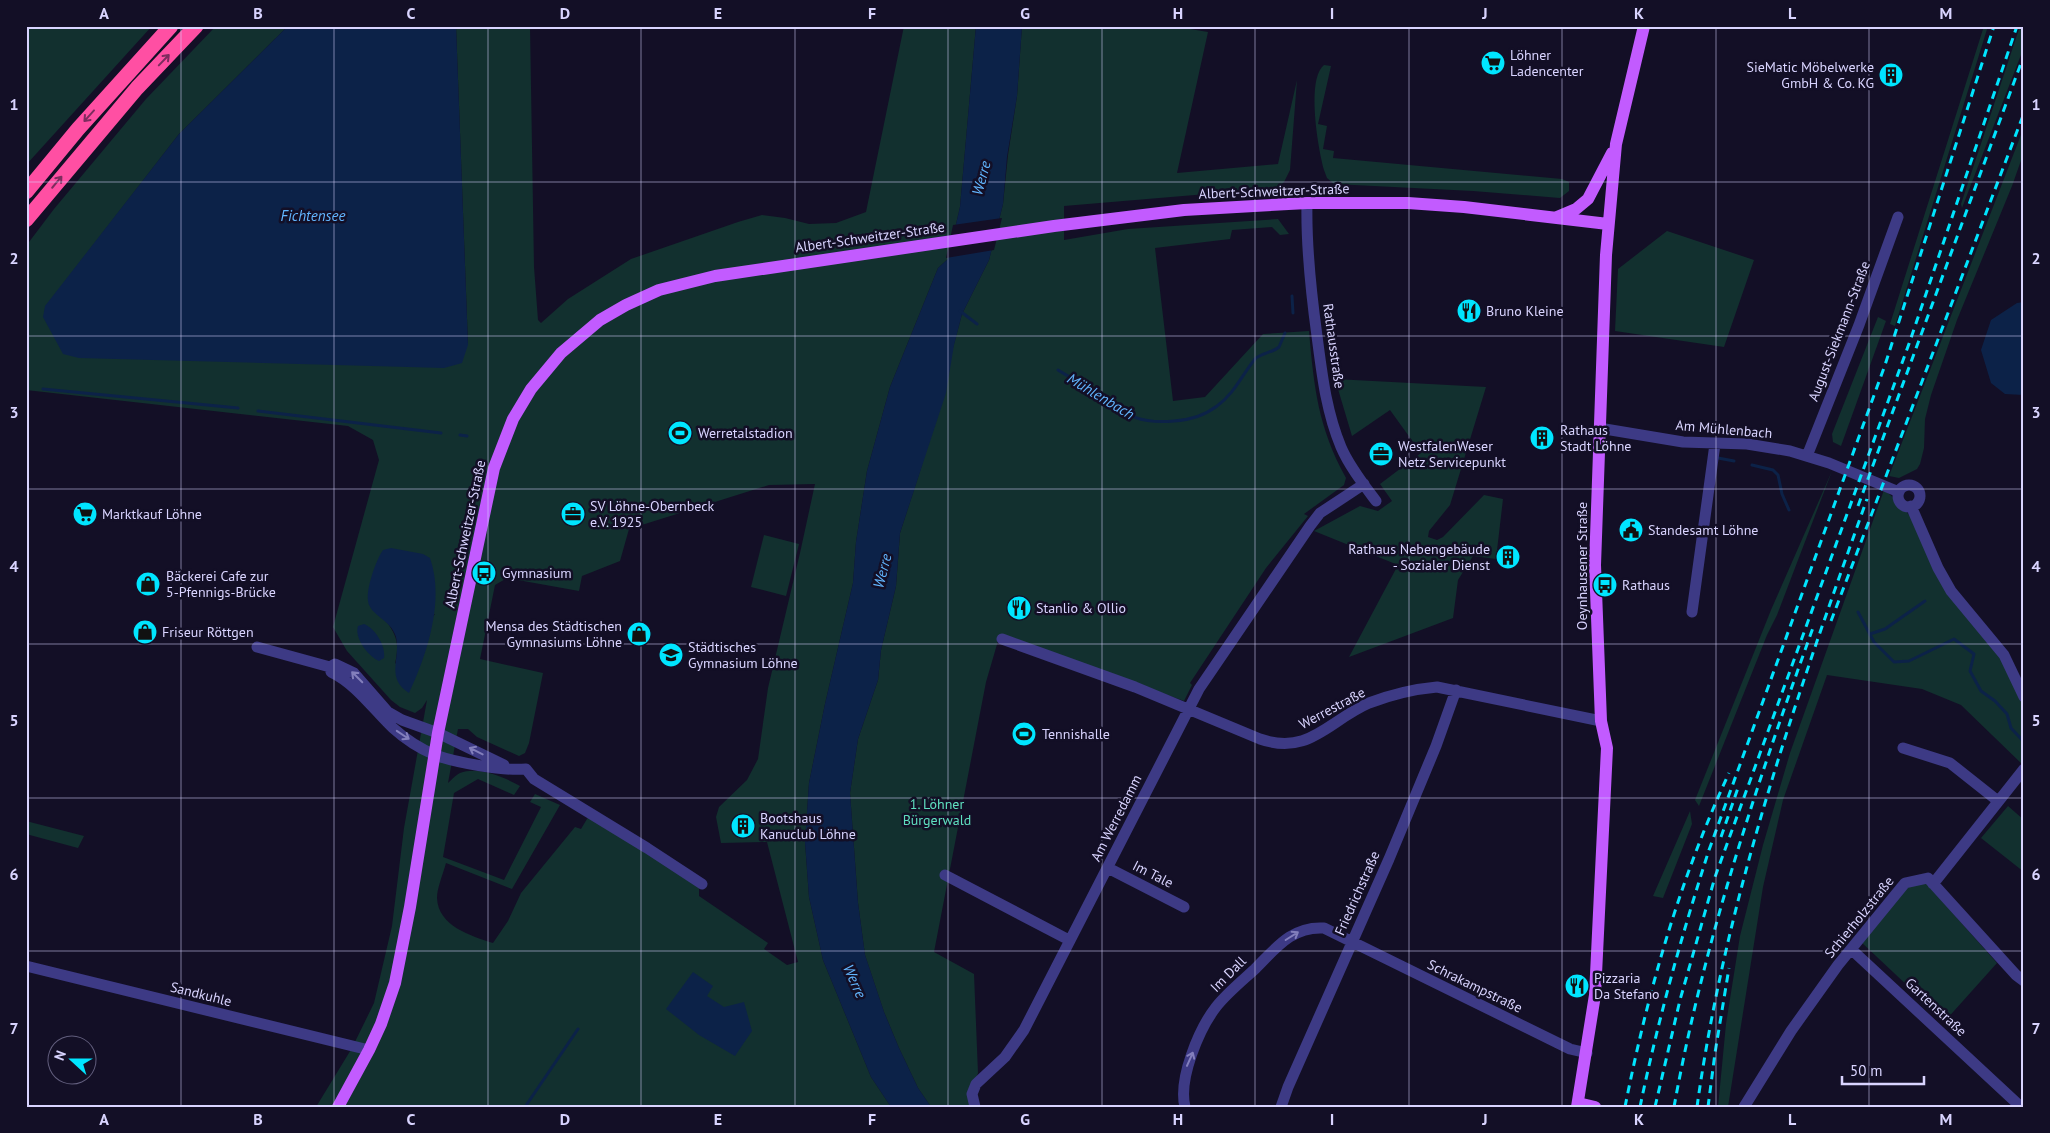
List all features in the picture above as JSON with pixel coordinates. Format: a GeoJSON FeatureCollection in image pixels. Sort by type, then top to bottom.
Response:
{"type":"FeatureCollection","features":[{"type":"Feature","properties":{"kind":"highway"},"geometry":{"type":"LineString","coordinates":[[26,192],[78,129],[171,26]]}},
{"type":"Feature","properties":{"kind":"highway"},"geometry":{"type":"LineString","coordinates":[[26,220],[137,88],[196,26]]}},
{"type":"Feature","properties":{"kind":"main road","name":"Oeynhausener Straße"},"geometry":{"type":"LineString","coordinates":[[1577,1105],[1596,995],[1607,748],[1601,720],[1595,584],[1599,428],[1608,224],[1616,144],[1644,26]]}},
{"type":"Feature","properties":{"kind":"main road"},"geometry":{"type":"LineString","coordinates":[[1558,217],[1576,209],[1588,199],[1616,144]]}},
{"type":"Feature","properties":{"kind":"main road","name":"Albert-Schweitzer-Straße"},"geometry":{"type":"LineString","coordinates":[[338,1107],[369,1050],[391,995],[400,961],[438,733],[494,468],[513,419],[531,389],[550,364],[573,341],[600,320],[626,305],[659,290],[766,267],[1054,226],[1184,210],[1307,203],[1408,203],[1558,217],[1608,224]]}},
{"type":"Feature","properties":{"kind":"main road"},"geometry":{"type":"LineString","coordinates":[[1577,1105],[1595,1107]]}},
{"type":"Feature","properties":{"kind":"street","name":"Rathausstraße"},"geometry":{"type":"LineString","coordinates":[[1307,203],[1312,297],[1322,382],[1342,449],[1376,501]]}},
{"type":"Feature","properties":{"kind":"street","name":"August-Siekmann-Straße"},"geometry":{"type":"LineString","coordinates":[[1806,456],[1859,325],[1898,217]]}},
{"type":"Feature","properties":{"kind":"street","name":"Am Mühlenbach"},"geometry":{"type":"LineString","coordinates":[[1599,428],[1683,442],[1747,444],[1790,451],[1829,463],[1899,492]]}},
{"type":"Feature","properties":{"kind":"street"},"geometry":{"type":"LineString","coordinates":[[1692,612],[1715,444]]}},
{"type":"Feature","properties":{"kind":"street"},"geometry":{"type":"LineString","coordinates":[[1188,709],[1232,639],[1310,526],[1320,514],[1364,484]]}},
{"type":"Feature","properties":{"kind":"street"},"geometry":{"type":"LineString","coordinates":[[1906,485],[1917,487],[1920,494],[1918,502],[1911,506],[1902,504],[1899,498],[1899,492],[1906,485]]}},
{"type":"Feature","properties":{"kind":"street"},"geometry":{"type":"LineString","coordinates":[[1911,506],[1938,568],[1951,591],[2004,655],[2024,697]]}},
{"type":"Feature","properties":{"kind":"street","name":"Werrestraße"},"geometry":{"type":"LineString","coordinates":[[1002,639],[1135,687],[1260,739],[1281,745],[1306,740],[1370,703],[1424,688],[1437,687],[1456,690],[1601,720]]}},
{"type":"Feature","properties":{"kind":"street"},"geometry":{"type":"LineString","coordinates":[[257,647],[330,667],[334,664],[354,673],[388,712],[402,720],[438,733],[514,770]]}},
{"type":"Feature","properties":{"kind":"street"},"geometry":{"type":"LineString","coordinates":[[330,667],[331,672],[344,678],[395,730],[434,755],[514,770],[526,769],[534,779],[702,884]]}},
{"type":"Feature","properties":{"kind":"street","name":"Friedrichstraße"},"geometry":{"type":"LineString","coordinates":[[1281,1107],[1351,942],[1389,859],[1436,746],[1456,690]]}},
{"type":"Feature","properties":{"kind":"street","name":"Am Werredamm"},"geometry":{"type":"LineString","coordinates":[[975,1107],[972,1094],[976,1084],[1005,1056],[1024,1030],[1188,709]]}},
{"type":"Feature","properties":{"kind":"street"},"geometry":{"type":"LineString","coordinates":[[1903,748],[1950,763],[1998,801]]}},
{"type":"Feature","properties":{"kind":"street"},"geometry":{"type":"LineString","coordinates":[[2024,769],[1933,884],[2016,975],[2024,981]]}},
{"type":"Feature","properties":{"kind":"street","name":"Im Tale"},"geometry":{"type":"LineString","coordinates":[[1108,868],[1184,907]]}},
{"type":"Feature","properties":{"kind":"street"},"geometry":{"type":"LineString","coordinates":[[945,875],[1070,940]]}},
{"type":"Feature","properties":{"kind":"street","name":"Schierholzstraße"},"geometry":{"type":"LineString","coordinates":[[1744,1107],[1791,1031],[1838,966],[1904,883],[1928,878],[1933,884]]}},
{"type":"Feature","properties":{"kind":"street","name":"Im Dall"},"geometry":{"type":"LineString","coordinates":[[1184,1107],[1183,1098],[1187,1066],[1209,1019],[1217,1006],[1279,944],[1294,934],[1313,928],[1324,928],[1351,942]]}},
{"type":"Feature","properties":{"kind":"street","name":"Schrakampstraße"},"geometry":{"type":"LineString","coordinates":[[1351,942],[1570,1049],[1587,1053]]}},
{"type":"Feature","properties":{"kind":"street","name":"Gartenstraße"},"geometry":{"type":"LineString","coordinates":[[1852,950],[2021,1107]]}},
{"type":"Feature","properties":{"kind":"street","name":"Sandkuhle"},"geometry":{"type":"LineString","coordinates":[[26,966],[369,1050]]}},
{"type":"Feature","properties":{"kind":"green space"},"geometry":{"type":"Polygon","coordinates":[[[26,26],[152,26],[26,165],[26,26]]]}},
{"type":"Feature","properties":{"kind":"green space"},"geometry":{"type":"Polygon","coordinates":[[[216,26],[288,26],[179,134],[46,306],[468,345],[456,26],[530,26],[534,267],[538,320],[541,323],[568,299],[631,259],[738,222],[762,215],[809,224],[836,223],[866,212],[904,26],[976,26],[960,207],[948,259],[938,268],[890,387],[867,471],[856,542],[853,583],[809,783],[805,842],[809,897],[823,960],[871,1077],[891,1107],[316,1107],[352,1048],[374,1003],[392,926],[404,828],[427,700],[422,708],[415,713],[400,707],[391,700],[347,651],[333,627],[379,460],[373,440],[348,426],[26,390],[26,246],[54,209],[146,99],[216,26]],[[815,484],[769,485],[629,529],[620,561],[582,576],[579,591],[507,578],[495,585],[480,659],[543,673],[529,743],[525,753],[519,756],[477,737],[468,729],[458,729],[448,783],[460,773],[475,771],[499,776],[520,786],[514,795],[478,779],[454,793],[443,857],[504,880],[541,807],[530,802],[535,794],[560,805],[512,889],[446,863],[437,898],[439,908],[449,923],[466,933],[493,943],[508,921],[521,893],[575,827],[581,829],[593,809],[699,887],[699,896],[768,943],[764,949],[787,965],[798,962],[767,842],[721,843],[716,817],[719,807],[747,780],[758,759],[768,688],[815,484]],[[435,614],[386,621],[396,641],[395,664],[435,614]]]}},
{"type":"Feature","properties":{"kind":"green space","name":"1. Löhner Bürgerwald"},"geometry":{"type":"Polygon","coordinates":[[[1022,26],[1190,26],[1190,29],[1208,32],[1177,173],[1278,164],[1297,80],[1290,170],[1284,182],[1277,188],[1064,206],[1064,240],[1128,229],[1278,219],[1289,234],[1280,235],[1272,227],[1232,230],[1230,239],[1155,248],[1173,401],[1205,397],[1263,334],[1309,331],[1313,371],[1323,424],[1329,442],[1346,478],[1344,485],[1304,514],[1308,516],[1266,568],[1190,683],[1192,685],[1184,701],[1000,634],[986,682],[934,952],[974,974],[978,1073],[974,1084],[978,1107],[931,1107],[918,1088],[899,1048],[884,1012],[865,955],[858,903],[850,793],[858,739],[878,680],[881,650],[896,586],[900,533],[921,468],[962,314],[989,260],[1003,204],[1017,96],[1022,26]]]}},
{"type":"Feature","properties":{"kind":"green space"},"geometry":{"type":"Polygon","coordinates":[[[1984,26],[1988,26],[1895,326],[1890,324],[1984,26]]]}},
{"type":"Feature","properties":{"kind":"green space"},"geometry":{"type":"Polygon","coordinates":[[[2020,26],[2024,26],[2024,47],[1962,208],[1961,204],[2020,26]]]}},
{"type":"Feature","properties":{"kind":"green space"},"geometry":{"type":"Polygon","coordinates":[[[1324,65],[1331,66],[1318,124],[1327,126],[1323,149],[1334,151],[1333,158],[1562,179],[1569,182],[1569,191],[1560,198],[1473,191],[1334,184],[1327,178],[1324,170],[1315,115],[1316,84],[1319,73],[1324,65]]]}},
{"type":"Feature","properties":{"kind":"green space"},"geometry":{"type":"Polygon","coordinates":[[[2024,127],[2024,152],[1957,320],[1931,395],[1925,419],[1924,448],[1920,464],[1917,469],[1899,478],[1889,476],[2024,127]]]}},
{"type":"Feature","properties":{"kind":"green space"},"geometry":{"type":"Polygon","coordinates":[[[1667,231],[1754,260],[1724,347],[1615,331],[1618,269],[1667,231]]]}},
{"type":"Feature","properties":{"kind":"green space"},"geometry":{"type":"Polygon","coordinates":[[[1878,317],[1886,321],[1841,446],[1833,442],[1832,434],[1878,317]]]}},
{"type":"Feature","properties":{"kind":"green space"},"geometry":{"type":"Polygon","coordinates":[[[1335,379],[1486,387],[1450,505],[1429,531],[1428,537],[1437,540],[1443,537],[1484,495],[1503,499],[1496,559],[1473,556],[1458,580],[1453,618],[1349,657],[1398,565],[1314,531],[1360,506],[1378,511],[1392,501],[1380,484],[1421,453],[1390,410],[1352,436],[1335,379]]]}},
{"type":"Feature","properties":{"kind":"green space"},"geometry":{"type":"Polygon","coordinates":[[[1832,471],[1777,615],[1767,635],[1699,806],[1695,800],[1771,610],[1832,471]]]}},
{"type":"Feature","properties":{"kind":"green space"},"geometry":{"type":"Polygon","coordinates":[[[1884,490],[1913,520],[1946,590],[2003,661],[2024,707],[2024,763],[2023,765],[1961,705],[1922,689],[1827,675],[1783,800],[1763,887],[1728,1107],[1718,1107],[1726,1024],[1740,936],[1763,845],[1790,753],[1884,490]]]}},
{"type":"Feature","properties":{"kind":"green space"},"geometry":{"type":"Polygon","coordinates":[[[764,535],[799,544],[786,596],[751,587],[764,535]]]}},
{"type":"Feature","properties":{"kind":"green space"},"geometry":{"type":"Polygon","coordinates":[[[2008,806],[2024,820],[2024,872],[1981,838],[2008,806]]]}},
{"type":"Feature","properties":{"kind":"green space"},"geometry":{"type":"Polygon","coordinates":[[[1690,811],[1692,824],[1663,898],[1653,896],[1690,811]]]}},
{"type":"Feature","properties":{"kind":"green space"},"geometry":{"type":"Polygon","coordinates":[[[26,821],[84,836],[78,848],[26,834],[26,821]]]}},
{"type":"Feature","properties":{"kind":"green space"},"geometry":{"type":"Polygon","coordinates":[[[1925,882],[1997,963],[1945,1021],[1860,941],[1905,886],[1925,882]]]}},
{"type":"Feature","properties":{"kind":"water","name":"Fichtensee"},"geometry":{"type":"Polygon","coordinates":[[[288,26],[456,26],[468,345],[462,363],[444,368],[79,358],[63,354],[43,317],[45,306],[179,134],[288,26]]]}},
{"type":"Feature","properties":{"kind":"water","name":"Werre"},"geometry":{"type":"Polygon","coordinates":[[[976,26],[1022,26],[1017,96],[1007,157],[1003,204],[989,260],[962,314],[954,345],[946,393],[900,533],[896,586],[881,650],[878,680],[858,739],[850,793],[858,903],[865,955],[884,1012],[899,1048],[918,1088],[931,1107],[891,1107],[871,1077],[823,960],[809,897],[805,842],[809,783],[853,583],[856,542],[867,471],[890,387],[938,268],[948,259],[960,207],[976,26]]]}},
{"type":"Feature","properties":{"kind":"water"},"geometry":{"type":"Polygon","coordinates":[[[2024,302],[2024,395],[2005,394],[1991,383],[1981,350],[1991,320],[2017,303],[2024,302]]]}},
{"type":"Feature","properties":{"kind":"water"},"geometry":{"type":"Polygon","coordinates":[[[391,548],[423,554],[430,558],[434,574],[436,591],[432,627],[428,645],[409,693],[402,687],[396,674],[396,637],[390,626],[373,610],[368,601],[370,582],[377,560],[383,550],[391,548]]]}},
{"type":"Feature","properties":{"kind":"water"},"geometry":{"type":"Polygon","coordinates":[[[364,624],[376,633],[381,643],[384,658],[379,661],[366,651],[360,641],[357,631],[358,626],[364,624]]]}},
{"type":"Feature","properties":{"kind":"water"},"geometry":{"type":"Polygon","coordinates":[[[693,972],[713,986],[707,996],[724,1007],[744,1002],[752,1031],[735,1056],[699,1035],[666,1009],[693,972]]]}},
{"type":"Feature","properties":{"kind":"pier"},"geometry":{"type":"Polygon","coordinates":[[[1002,218],[994,250],[946,258],[953,225],[1002,218]]]}},
{"type":"Feature","properties":{"kind":"waterway","name":"Mühlenbach"},"geometry":{"type":"LineString","coordinates":[[1292,296],[1293,313]]}},
{"type":"Feature","properties":{"kind":"waterway","name":"Mühlenbach"},"geometry":{"type":"LineString","coordinates":[[960,311],[977,324]]}},
{"type":"Feature","properties":{"kind":"waterway","name":"Mühlenbach"},"geometry":{"type":"LineString","coordinates":[[1058,370],[1085,385],[1125,413],[1135,417],[1158,422],[1185,420],[1207,412],[1223,401],[1255,359],[1279,347],[1285,333]]}},
{"type":"Feature","properties":{"kind":"waterway"},"geometry":{"type":"LineString","coordinates":[[43,389],[238,408]]}},
{"type":"Feature","properties":{"kind":"waterway"},"geometry":{"type":"LineString","coordinates":[[258,411],[441,433]]}},
{"type":"Feature","properties":{"kind":"waterway"},"geometry":{"type":"LineString","coordinates":[[460,435],[467,436]]}},
{"type":"Feature","properties":{"kind":"waterway","name":"Mühlenbach"},"geometry":{"type":"LineString","coordinates":[[1718,458],[1734,461]]}},
{"type":"Feature","properties":{"kind":"waterway","name":"Mühlenbach"},"geometry":{"type":"LineString","coordinates":[[1752,465],[1773,470],[1778,475],[1782,494],[1789,510]]}},
{"type":"Feature","properties":{"kind":"waterway"},"geometry":{"type":"LineString","coordinates":[[1870,634],[1885,629],[1925,601]]}},
{"type":"Feature","properties":{"kind":"waterway","name":"Mühlenbach"},"geometry":{"type":"LineString","coordinates":[[1858,612],[1874,642],[1894,662],[1909,661],[1954,639],[1974,654],[1970,671],[1981,691],[1995,701],[2007,714],[2011,728],[2024,742]]}},
{"type":"Feature","properties":{"kind":"waterway"},"geometry":{"type":"LineString","coordinates":[[525,1107],[578,1029]]}},
{"type":"Feature","properties":{"kind":"railway"},"geometry":{"type":"LineString","coordinates":[[1640,1107],[1671,977],[1709,850],[1885,365],[1994,26]]}},
{"type":"Feature","properties":{"kind":"railway"},"geometry":{"type":"LineString","coordinates":[[1655,1107],[1680,1000],[1715,877],[1910,341],[2017,26]]}},
{"type":"Feature","properties":{"kind":"railway"},"geometry":{"type":"LineString","coordinates":[[1858,506],[2024,55]]}},
{"type":"Feature","properties":{"kind":"railway"},"geometry":{"type":"LineString","coordinates":[[1831,621],[2024,113]]}},
{"type":"Feature","properties":{"kind":"railway"},"geometry":{"type":"LineString","coordinates":[[1697,1107],[1726,951],[1766,799],[1815,648],[1867,499]]}},
{"type":"Feature","properties":{"kind":"railway"},"geometry":{"type":"LineString","coordinates":[[1674,1107],[1686,1045],[1716,923],[1772,744],[1814,625]]}},
{"type":"Feature","properties":{"kind":"railway"},"geometry":{"type":"LineString","coordinates":[[1625,1107],[1644,1021],[1667,937],[1695,854],[1729,773]]}},
{"type":"Feature","properties":{"kind":"railway"},"geometry":{"type":"LineString","coordinates":[[1721,837],[1739,785]]}},
{"type":"Feature","properties":{"kind":"railway"},"geometry":{"type":"LineString","coordinates":[[1708,1107],[1729,968]]}},
{"type":"Feature","properties":{"kind":"place","name":"Löhner Ladencenter"},"geometry":{"type":"Point","coordinates":[1493,63]}},
{"type":"Feature","properties":{"kind":"place","name":"SieMatic Möbelwerke GmbH & Co. KG"},"geometry":{"type":"Point","coordinates":[1891,75]}},
{"type":"Feature","properties":{"kind":"place","name":"Bruno Kleine"},"geometry":{"type":"Point","coordinates":[1469,311]}},
{"type":"Feature","properties":{"kind":"place","name":"Werretalstadion"},"geometry":{"type":"Point","coordinates":[680,433]}},
{"type":"Feature","properties":{"kind":"place","name":"Rathaus Stadt Löhne"},"geometry":{"type":"Point","coordinates":[1542,438]}},
{"type":"Feature","properties":{"kind":"place","name":"WestfalenWeser Netz Servicepunkt"},"geometry":{"type":"Point","coordinates":[1381,454]}},
{"type":"Feature","properties":{"kind":"place","name":"Marktkauf Löhne"},"geometry":{"type":"Point","coordinates":[85,514]}},
{"type":"Feature","properties":{"kind":"place","name":"SV Löhne-Obernbeck e.V. 1925"},"geometry":{"type":"Point","coordinates":[573,514]}},
{"type":"Feature","properties":{"kind":"place","name":"Standesamt Löhne"},"geometry":{"type":"Point","coordinates":[1631,530]}},
{"type":"Feature","properties":{"kind":"place","name":"Rathaus Nebengebäude - Sozialer Dienst"},"geometry":{"type":"Point","coordinates":[1508,557]}},
{"type":"Feature","properties":{"kind":"place","name":"Gymnasium"},"geometry":{"type":"Point","coordinates":[484,573]}},
{"type":"Feature","properties":{"kind":"place","name":"Bäckerei Cafe zur 5-Pfennigs-Brücke"},"geometry":{"type":"Point","coordinates":[148,584]}},
{"type":"Feature","properties":{"kind":"place","name":"Rathaus"},"geometry":{"type":"Point","coordinates":[1605,585]}},
{"type":"Feature","properties":{"kind":"place","name":"Stanlio & Ollio"},"geometry":{"type":"Point","coordinates":[1019,608]}},
{"type":"Feature","properties":{"kind":"place","name":"Friseur Röttgen"},"geometry":{"type":"Point","coordinates":[145,632]}},
{"type":"Feature","properties":{"kind":"place","name":"Mensa des Städtischen Gymnasiums Löhne"},"geometry":{"type":"Point","coordinates":[639,634]}},
{"type":"Feature","properties":{"kind":"place","name":"Städtisches Gymnasium Löhne"},"geometry":{"type":"Point","coordinates":[671,655]}},
{"type":"Feature","properties":{"kind":"place","name":"Tennishalle"},"geometry":{"type":"Point","coordinates":[1024,734]}},
{"type":"Feature","properties":{"kind":"place","name":"Bootshaus Kanuclub Löhne"},"geometry":{"type":"Point","coordinates":[743,826]}},
{"type":"Feature","properties":{"kind":"place","name":"Pizzaria Da Stefano"},"geometry":{"type":"Point","coordinates":[1577,986]}}]}
